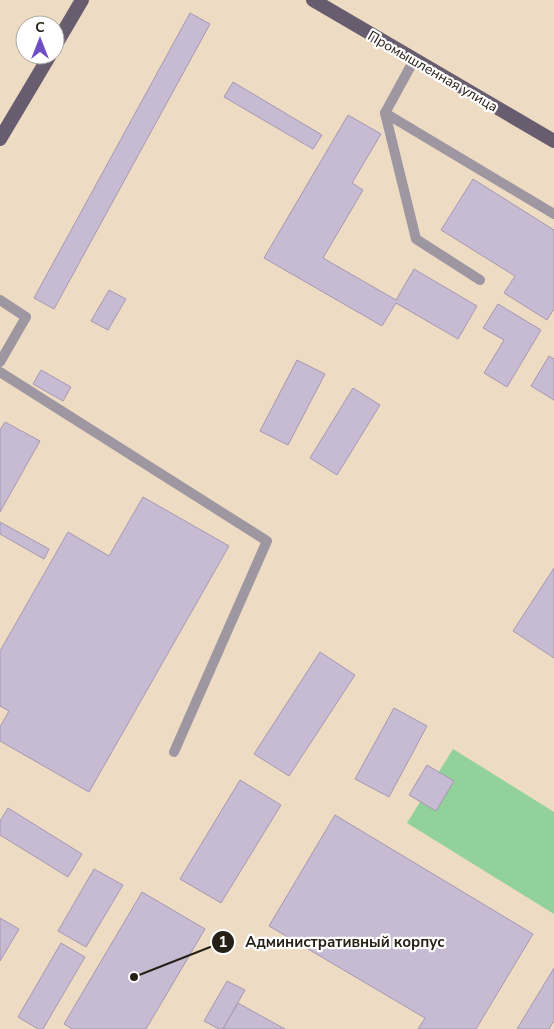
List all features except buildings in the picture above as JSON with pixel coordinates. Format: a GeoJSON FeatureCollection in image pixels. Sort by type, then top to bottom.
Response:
{"type":"FeatureCollection","features":[{"type":"Feature","properties":{"kind":"main road"},"geometry":{"type":"LineString","coordinates":[[65,29],[82,0]]}},
{"type":"Feature","properties":{"kind":"main road","name":"Промышленная улица"},"geometry":{"type":"LineString","coordinates":[[313,0],[554,141]]}},
{"type":"Feature","properties":{"kind":"main road"},"geometry":{"type":"LineString","coordinates":[[0,139],[44,65]]}},
{"type":"Feature","properties":{"kind":"lane"},"geometry":{"type":"LineString","coordinates":[[414,60],[385,112],[416,240],[480,280]]}},
{"type":"Feature","properties":{"kind":"lane"},"geometry":{"type":"LineString","coordinates":[[385,112],[554,214]]}},
{"type":"Feature","properties":{"kind":"lane"},"geometry":{"type":"LineString","coordinates":[[0,300],[26,317],[0,362]]}},
{"type":"Feature","properties":{"kind":"lane"},"geometry":{"type":"LineString","coordinates":[[0,372],[267,541],[174,752]]}},
{"type":"Feature","properties":{"kind":"green space"},"geometry":{"type":"Polygon","coordinates":[[[453,749],[554,812],[554,914],[407,823],[453,749]]]}},
{"type":"Feature","properties":{"kind":"place","name":"Административный корпус"},"geometry":{"type":"Point","coordinates":[134,977]}}]}
